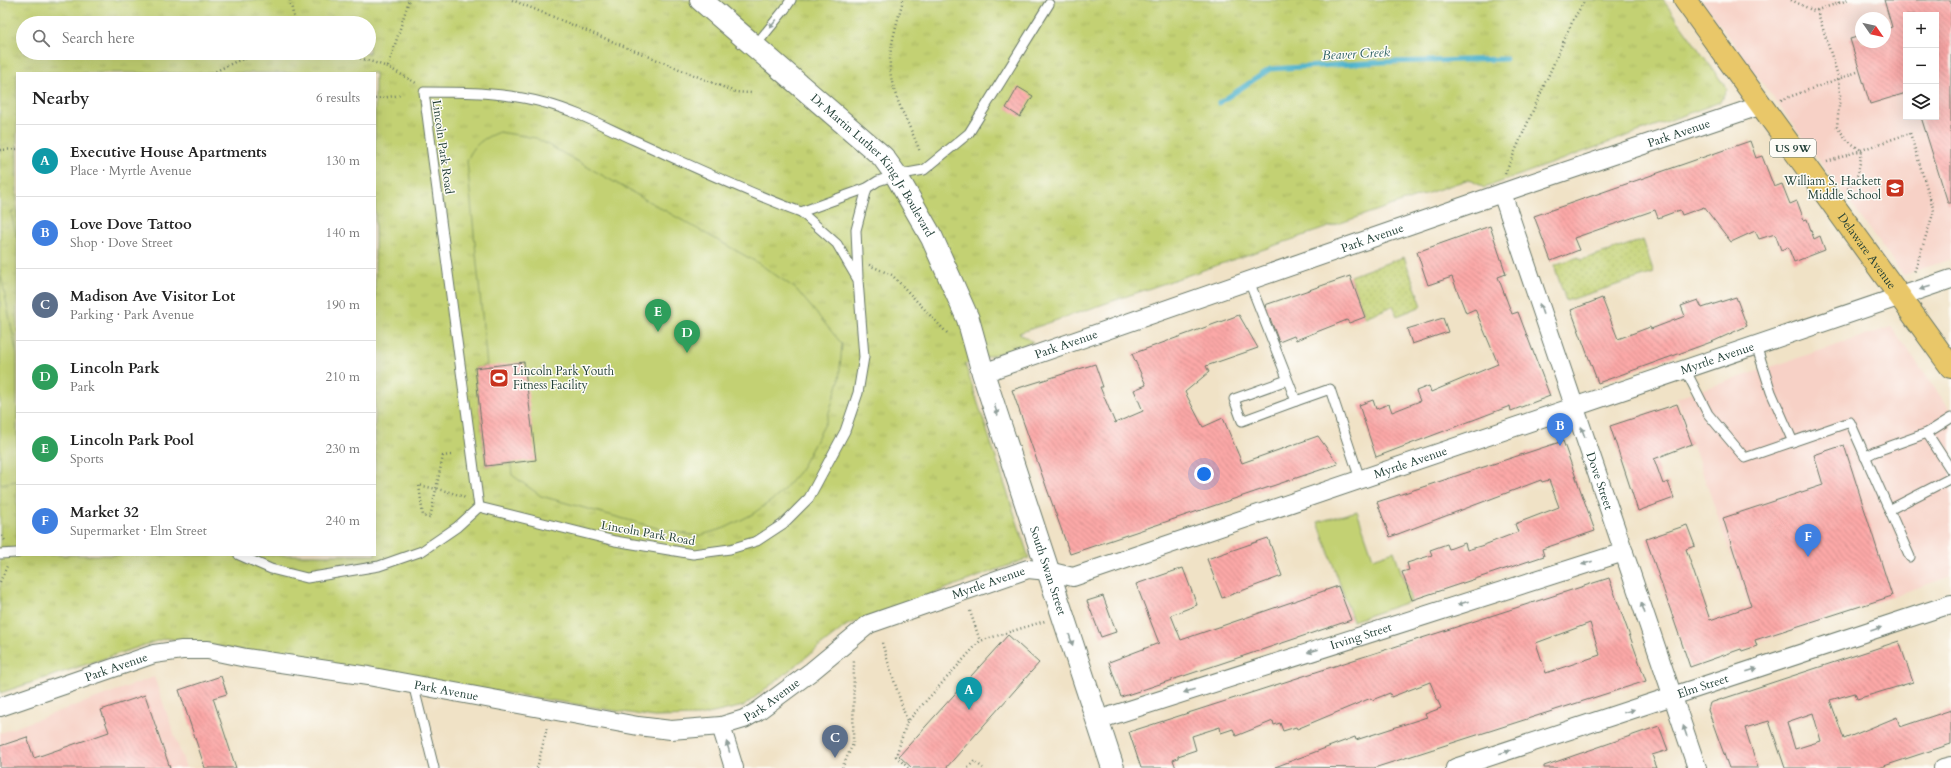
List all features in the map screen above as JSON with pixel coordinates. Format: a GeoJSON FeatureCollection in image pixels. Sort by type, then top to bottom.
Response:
{"type":"FeatureCollection","features":[{"type":"Feature","properties":{"kind":"main road","name":"Delaware Avenue"},"geometry":{"type":"LineString","coordinates":[[1685,0],[1772,103],[1900,296],[1951,367]]}},
{"type":"Feature","properties":{"kind":"street","name":"Dr Martin Luther King Jr Boulevard"},"geometry":{"type":"LineString","coordinates":[[702,0],[882,157],[896,175],[932,238],[968,319],[983,373]]}},
{"type":"Feature","properties":{"kind":"street","name":"Park Avenue"},"geometry":{"type":"LineString","coordinates":[[983,373],[1502,193],[1772,103]]}},
{"type":"Feature","properties":{"kind":"street","name":"Dove Street"},"geometry":{"type":"LineString","coordinates":[[1502,193],[1698,768]]}},
{"type":"Feature","properties":{"kind":"street","name":"Myrtle Avenue"},"geometry":{"type":"LineString","coordinates":[[869,624],[1028,569],[1048,571],[1073,577],[1951,279]]}},
{"type":"Feature","properties":{"kind":"street","name":"South Swan Street"},"geometry":{"type":"LineString","coordinates":[[983,373],[1113,768]]}},
{"type":"Feature","properties":{"kind":"street","name":"Irving Street"},"geometry":{"type":"LineString","coordinates":[[1098,720],[1624,552]]}},
{"type":"Feature","properties":{"kind":"street","name":"Elm Street"},"geometry":{"type":"LineString","coordinates":[[1455,768],[1951,604]]}},
{"type":"Feature","properties":{"kind":"street","name":"Park Avenue"},"geometry":{"type":"LineString","coordinates":[[0,707],[154,654],[182,650],[208,650],[246,658],[413,684],[638,726],[671,730],[721,726],[744,719],[758,711],[812,671],[869,624]]}},
{"type":"Feature","properties":{"kind":"street"},"geometry":{"type":"LineString","coordinates":[[721,726],[734,768]]}},
{"type":"Feature","properties":{"kind":"street"},"geometry":{"type":"LineString","coordinates":[[1943,768],[1951,766]]}},
{"type":"Feature","properties":{"kind":"lane"},"geometry":{"type":"LineString","coordinates":[[754,46],[791,0]]}},
{"type":"Feature","properties":{"kind":"lane"},"geometry":{"type":"LineString","coordinates":[[801,212],[867,188],[878,181],[896,175],[924,170],[968,133],[1048,4]]}},
{"type":"Feature","properties":{"kind":"lane","name":"Lincoln Park Road"},"geometry":{"type":"LineString","coordinates":[[858,280],[837,244],[801,212],[759,196],[581,116],[546,103],[520,97],[483,92],[424,92],[479,507],[615,541],[692,554],[730,549],[757,541],[783,524],[808,498],[845,432],[858,392],[864,357],[856,230],[867,188]]}},
{"type":"Feature","properties":{"kind":"lane"},"geometry":{"type":"LineString","coordinates":[[1249,281],[1296,401]]}},
{"type":"Feature","properties":{"kind":"lane"},"geometry":{"type":"LineString","coordinates":[[1756,345],[1770,392],[1793,442]]}},
{"type":"Feature","properties":{"kind":"lane"},"geometry":{"type":"LineString","coordinates":[[1685,369],[1708,414],[1745,458],[1850,422],[1910,557]]}},
{"type":"Feature","properties":{"kind":"lane"},"geometry":{"type":"LineString","coordinates":[[1287,380],[1234,399],[1242,421],[1330,389],[1360,479]]}},
{"type":"Feature","properties":{"kind":"lane"},"geometry":{"type":"LineString","coordinates":[[1865,457],[1874,452],[1927,433],[1951,418]]}},
{"type":"Feature","properties":{"kind":"lane"},"geometry":{"type":"LineString","coordinates":[[1927,433],[1951,470]]}},
{"type":"Feature","properties":{"kind":"lane"},"geometry":{"type":"LineString","coordinates":[[1889,510],[1951,478]]}},
{"type":"Feature","properties":{"kind":"lane"},"geometry":{"type":"LineString","coordinates":[[241,556],[271,569],[307,578],[379,566],[422,551],[457,527],[479,507]]}},
{"type":"Feature","properties":{"kind":"lane"},"geometry":{"type":"LineString","coordinates":[[0,554],[16,553]]}},
{"type":"Feature","properties":{"kind":"lane"},"geometry":{"type":"LineString","coordinates":[[413,684],[434,768]]}},
{"type":"Feature","properties":{"kind":"path"},"geometry":{"type":"LineString","coordinates":[[290,0],[293,16]]}},
{"type":"Feature","properties":{"kind":"path"},"geometry":{"type":"LineString","coordinates":[[388,67],[409,0]]}},
{"type":"Feature","properties":{"kind":"path"},"geometry":{"type":"LineString","coordinates":[[512,0],[735,92],[752,93]]}},
{"type":"Feature","properties":{"kind":"path"},"geometry":{"type":"LineString","coordinates":[[903,0],[890,60],[897,99],[913,132],[920,152]]}},
{"type":"Feature","properties":{"kind":"path"},"geometry":{"type":"LineString","coordinates":[[1502,193],[1504,176],[1573,20],[1585,0]]}},
{"type":"Feature","properties":{"kind":"path"},"geometry":{"type":"LineString","coordinates":[[1792,0],[1814,11],[1838,1],[1848,0]]}},
{"type":"Feature","properties":{"kind":"path"},"geometry":{"type":"LineString","coordinates":[[1817,10],[1839,79],[1840,95],[1837,127],[1847,140],[1862,151]]}},
{"type":"Feature","properties":{"kind":"path"},"geometry":{"type":"LineString","coordinates":[[214,72],[240,60]]}},
{"type":"Feature","properties":{"kind":"path"},"geometry":{"type":"LineString","coordinates":[[366,60],[388,67],[421,86],[424,92]]}},
{"type":"Feature","properties":{"kind":"path"},"geometry":{"type":"LineString","coordinates":[[1772,103],[1857,72]]}},
{"type":"Feature","properties":{"kind":"path"},"geometry":{"type":"LineString","coordinates":[[376,99],[401,95]]}},
{"type":"Feature","properties":{"kind":"path"},"geometry":{"type":"LineString","coordinates":[[1826,162],[1862,151],[1910,133],[1934,211],[1913,276]]}},
{"type":"Feature","properties":{"kind":"path"},"geometry":{"type":"LineString","coordinates":[[0,150],[16,149]]}},
{"type":"Feature","properties":{"kind":"path"},"geometry":{"type":"LineString","coordinates":[[1846,190],[1858,174],[1862,151]]}},
{"type":"Feature","properties":{"kind":"path"},"geometry":{"type":"LineString","coordinates":[[857,263],[874,266],[892,275],[949,334]]}},
{"type":"Feature","properties":{"kind":"path"},"geometry":{"type":"LineString","coordinates":[[449,493],[436,489],[419,485],[424,516],[430,518],[434,496],[436,489],[443,456],[451,455]]}},
{"type":"Feature","properties":{"kind":"path"},"geometry":{"type":"LineString","coordinates":[[970,611],[980,641]]}},
{"type":"Feature","properties":{"kind":"path"},"geometry":{"type":"LineString","coordinates":[[908,768],[896,756],[907,722],[980,641],[1046,621]]}},
{"type":"Feature","properties":{"kind":"path"},"geometry":{"type":"LineString","coordinates":[[882,643],[907,722]]}},
{"type":"Feature","properties":{"kind":"path"},"geometry":{"type":"LineString","coordinates":[[842,768],[852,744],[854,658]]}},
{"type":"Feature","properties":{"kind":"path"},"geometry":{"type":"LineString","coordinates":[[537,768],[546,728]]}},
{"type":"Feature","properties":{"kind":"path"},"geometry":{"type":"LineString","coordinates":[[968,768],[974,761],[983,768]]}},
{"type":"Feature","properties":{"kind":"shaded area","name":"William S. Hackett Middle School"},"geometry":{"type":"Polygon","coordinates":[[[1702,0],[1951,0],[1951,259],[1903,275],[1702,0]]]}},
{"type":"Feature","properties":{"kind":"shaded area"},"geometry":{"type":"Polygon","coordinates":[[[1891,327],[1951,411],[1951,576],[1761,642],[1677,398],[1891,327]]]}},
{"type":"Feature","properties":{"kind":"shaded area"},"geometry":{"type":"Polygon","coordinates":[[[154,677],[186,768],[0,768],[0,733],[154,677]]]}},
{"type":"Feature","properties":{"kind":"green space"},"geometry":{"type":"Polygon","coordinates":[[[0,0],[1663,0],[1727,89],[1720,102],[1484,188],[1469,179],[1019,333],[1033,342],[965,364],[1029,558],[847,625],[744,706],[699,716],[654,717],[166,638],[0,693],[0,0]]]}},
{"type":"Feature","properties":{"kind":"green space"},"geometry":{"type":"Polygon","coordinates":[[[499,132],[536,138],[758,263],[796,289],[842,344],[839,381],[826,422],[799,472],[778,496],[751,515],[725,528],[698,536],[664,530],[541,496],[512,475],[511,463],[486,466],[475,368],[487,366],[467,161],[469,155],[479,143],[499,132]]]}},
{"type":"Feature","properties":{"kind":"green space"},"geometry":{"type":"Polygon","coordinates":[[[16,211],[16,234],[11,212],[16,211]]]}},
{"type":"Feature","properties":{"kind":"green space"},"geometry":{"type":"Polygon","coordinates":[[[1643,240],[1654,273],[1566,301],[1554,265],[1579,257],[1581,260],[1643,240]]]}},
{"type":"Feature","properties":{"kind":"green space"},"geometry":{"type":"Polygon","coordinates":[[[1404,257],[1422,306],[1397,316],[1393,306],[1365,317],[1350,276],[1404,257]]]}},
{"type":"Feature","properties":{"kind":"green space"},"geometry":{"type":"Polygon","coordinates":[[[0,270],[16,350],[16,481],[0,484],[0,270]]]}},
{"type":"Feature","properties":{"kind":"green space"},"geometry":{"type":"Polygon","coordinates":[[[1357,511],[1373,558],[1394,551],[1411,601],[1353,621],[1318,522],[1357,511]]]}},
{"type":"Feature","properties":{"kind":"building"},"geometry":{"type":"Polygon","coordinates":[[[1884,0],[1951,0],[1951,203],[1948,203],[1922,120],[1939,120],[1939,12],[1903,12],[1903,94],[1870,104],[1850,39],[1855,38],[1855,48],[1891,48],[1891,12],[1888,12],[1884,0]]]}},
{"type":"Feature","properties":{"kind":"building"},"geometry":{"type":"Polygon","coordinates":[[[1018,87],[1033,96],[1020,117],[1006,108],[1018,87]]]}},
{"type":"Feature","properties":{"kind":"building"},"geometry":{"type":"Polygon","coordinates":[[[1750,141],[1756,158],[1762,156],[1774,187],[1782,184],[1790,204],[1797,201],[1804,220],[1807,219],[1814,239],[1820,236],[1825,250],[1794,262],[1788,247],[1781,250],[1775,234],[1759,239],[1755,231],[1731,242],[1704,207],[1682,215],[1680,210],[1658,218],[1655,210],[1574,238],[1579,250],[1551,261],[1534,216],[1750,141]]]}},
{"type":"Feature","properties":{"kind":"building"},"geometry":{"type":"Polygon","coordinates":[[[1490,226],[1506,274],[1498,277],[1512,314],[1518,312],[1550,396],[1511,411],[1510,406],[1376,457],[1359,405],[1373,400],[1376,409],[1389,404],[1392,412],[1420,401],[1416,391],[1429,386],[1431,392],[1498,364],[1475,309],[1466,313],[1452,277],[1428,285],[1417,252],[1490,226]]]}},
{"type":"Feature","properties":{"kind":"building"},"geometry":{"type":"Polygon","coordinates":[[[1350,276],[1365,317],[1349,323],[1347,320],[1296,340],[1294,336],[1279,342],[1265,305],[1350,276]]]}},
{"type":"Feature","properties":{"kind":"building"},"geometry":{"type":"Polygon","coordinates":[[[1736,297],[1747,326],[1714,341],[1598,383],[1571,310],[1602,298],[1618,339],[1650,327],[1651,329],[1685,316],[1681,306],[1698,300],[1702,308],[1736,297]]]}},
{"type":"Feature","properties":{"kind":"building"},"geometry":{"type":"Polygon","coordinates":[[[1239,315],[1258,348],[1206,366],[1209,372],[1185,392],[1203,427],[1223,418],[1242,463],[1318,436],[1338,464],[1070,554],[1012,390],[1095,364],[1103,387],[1100,387],[1115,423],[1143,411],[1134,390],[1146,385],[1132,354],[1239,315]]]}},
{"type":"Feature","properties":{"kind":"building"},"geometry":{"type":"Polygon","coordinates":[[[1443,318],[1448,332],[1412,344],[1407,329],[1443,318]]]}},
{"type":"Feature","properties":{"kind":"building"},"geometry":{"type":"Polygon","coordinates":[[[524,362],[536,460],[486,466],[475,368],[524,362]]]}},
{"type":"Feature","properties":{"kind":"building"},"geometry":{"type":"Polygon","coordinates":[[[1677,404],[1692,444],[1654,459],[1663,484],[1668,482],[1674,498],[1638,511],[1610,426],[1677,404]]]}},
{"type":"Feature","properties":{"kind":"building"},"geometry":{"type":"Polygon","coordinates":[[[1563,441],[1595,531],[1542,549],[1544,556],[1412,600],[1402,572],[1409,570],[1407,563],[1432,555],[1430,550],[1447,544],[1449,549],[1465,543],[1467,550],[1484,545],[1518,532],[1515,524],[1559,507],[1549,480],[1542,482],[1541,480],[1390,537],[1377,502],[1563,441]]]}},
{"type":"Feature","properties":{"kind":"building"},"geometry":{"type":"Polygon","coordinates":[[[1844,445],[1892,596],[1755,640],[1757,646],[1742,651],[1741,649],[1690,667],[1646,539],[1687,525],[1695,546],[1686,549],[1710,620],[1751,606],[1723,518],[1823,485],[1814,455],[1844,445]]]}},
{"type":"Feature","properties":{"kind":"building"},"geometry":{"type":"Polygon","coordinates":[[[1268,538],[1282,576],[1222,598],[1207,559],[1268,538]]]}},
{"type":"Feature","properties":{"kind":"building"},"geometry":{"type":"Polygon","coordinates":[[[1183,568],[1197,605],[1171,615],[1181,640],[1338,586],[1351,620],[1121,697],[1109,662],[1159,643],[1136,584],[1183,568]]]}},
{"type":"Feature","properties":{"kind":"building"},"geometry":{"type":"Polygon","coordinates":[[[1609,578],[1646,681],[1374,768],[1275,767],[1355,737],[1356,740],[1427,717],[1425,714],[1441,708],[1430,682],[1391,697],[1390,693],[1372,700],[1371,698],[1297,729],[1296,727],[1283,731],[1280,723],[1274,725],[1273,721],[1236,736],[1233,729],[1221,733],[1220,727],[1192,736],[1196,750],[1178,756],[1178,758],[1173,760],[1176,768],[1141,768],[1129,732],[1609,578]],[[1590,623],[1536,643],[1546,673],[1600,655],[1590,623]]]}},
{"type":"Feature","properties":{"kind":"building"},"geometry":{"type":"Polygon","coordinates":[[[1103,596],[1116,632],[1101,637],[1087,601],[1103,596]]]}},
{"type":"Feature","properties":{"kind":"building"},"geometry":{"type":"Polygon","coordinates":[[[1008,635],[1039,663],[946,768],[912,768],[899,756],[1008,635]]]}},
{"type":"Feature","properties":{"kind":"building"},"geometry":{"type":"Polygon","coordinates":[[[1899,641],[1913,682],[1857,699],[1855,693],[1830,700],[1844,739],[1897,717],[1900,727],[1951,710],[1951,744],[1878,768],[1785,768],[1769,721],[1745,728],[1758,768],[1729,768],[1708,710],[1710,703],[1899,641]],[[1813,713],[1787,722],[1795,749],[1821,741],[1813,713]]]}},
{"type":"Feature","properties":{"kind":"building"},"geometry":{"type":"Polygon","coordinates":[[[221,676],[227,694],[213,698],[236,768],[205,768],[179,690],[221,676]]]}},
{"type":"Feature","properties":{"kind":"building"},"geometry":{"type":"Polygon","coordinates":[[[145,695],[170,768],[0,768],[0,746],[27,737],[34,758],[109,732],[101,710],[145,695]]]}},
{"type":"Feature","properties":{"kind":"building"},"geometry":{"type":"Polygon","coordinates":[[[1659,726],[1668,750],[1652,755],[1657,768],[1544,768],[1544,766],[1659,726]]]}},
{"type":"Feature","properties":{"kind":"waterway","name":"Beaver Creek"},"geometry":{"type":"LineString","coordinates":[[1219,103],[1270,69],[1383,62],[1506,59]]}},
{"type":"Feature","properties":{"kind":"place","name":"William S. Hackett Middle School"},"geometry":{"type":"Point","coordinates":[1895,188]}},
{"type":"Feature","properties":{"kind":"place","name":"Lincoln Park Pool"},"geometry":{"type":"Point","coordinates":[658,332]}},
{"type":"Feature","properties":{"kind":"place","name":"Lincoln Park"},"geometry":{"type":"Point","coordinates":[687,353]}},
{"type":"Feature","properties":{"kind":"place","name":"Lincoln Park Youth Fitness Facility"},"geometry":{"type":"Point","coordinates":[499,378]}},
{"type":"Feature","properties":{"kind":"place","name":"Love Dove Tattoo"},"geometry":{"type":"Point","coordinates":[1560,446]}},
{"type":"Feature","properties":{"kind":"place","name":"Market 32"},"geometry":{"type":"Point","coordinates":[1808,557]}},
{"type":"Feature","properties":{"kind":"place","name":"Executive House Apartments"},"geometry":{"type":"Point","coordinates":[969,710]}},
{"type":"Feature","properties":{"kind":"place","name":"Madison Ave Visitor Lot"},"geometry":{"type":"Point","coordinates":[835,758]}}]}
